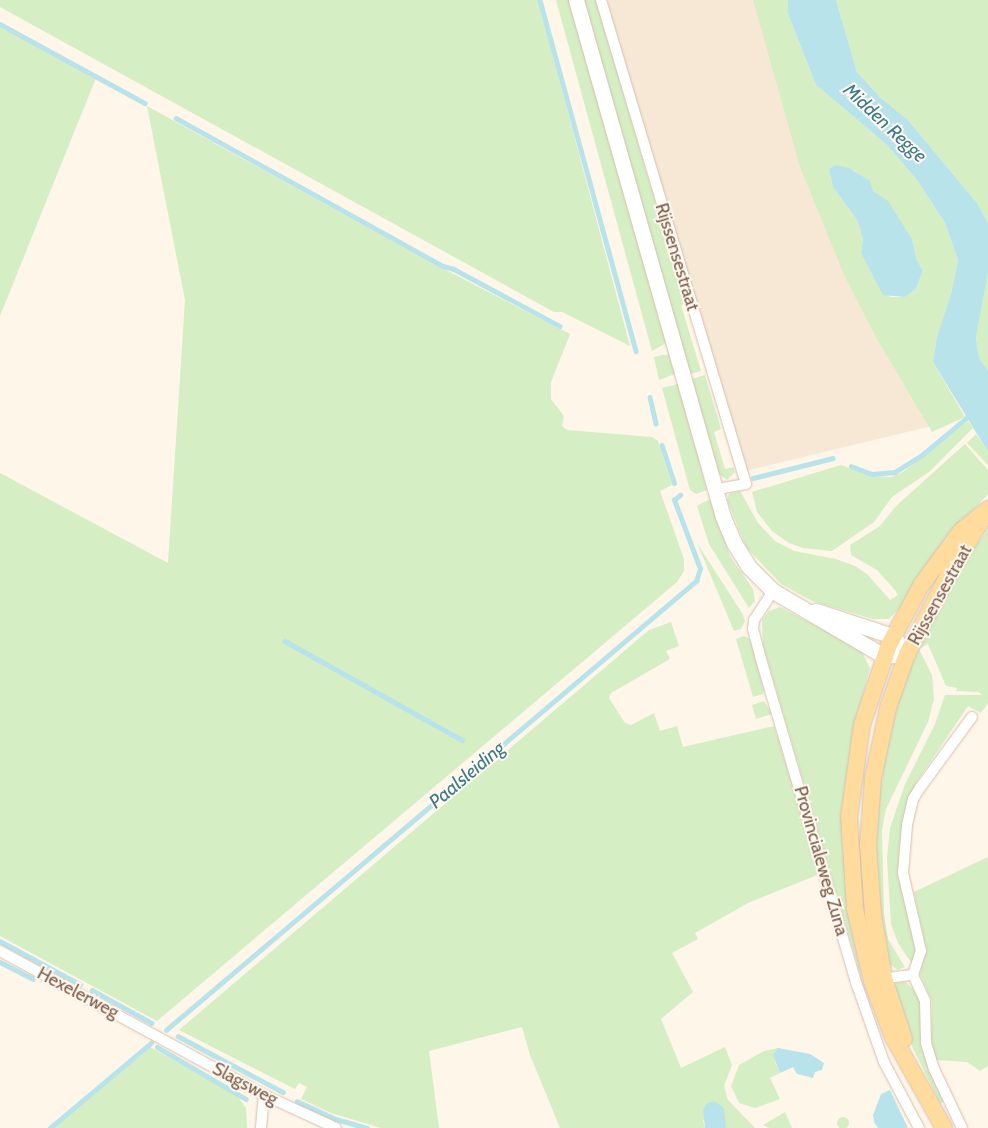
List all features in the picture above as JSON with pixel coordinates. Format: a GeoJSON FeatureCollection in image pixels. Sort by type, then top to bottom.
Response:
{"type":"FeatureCollection","features":[{"type":"Feature","properties":{"kind":"main road","name":"Rijssensestraat"},"geometry":{"type":"LineString","coordinates":[[576,0],[716,492],[738,551],[773,591],[884,656],[906,654]]}},
{"type":"Feature","properties":{"kind":"main road","name":"Rijssensestraat"},"geometry":{"type":"LineString","coordinates":[[893,636],[922,584],[944,553],[962,531],[988,510]]}},
{"type":"Feature","properties":{"kind":"main road","name":"Rijssensestraat"},"geometry":{"type":"LineString","coordinates":[[906,654],[952,568],[988,510]]}},
{"type":"Feature","properties":{"kind":"main road","name":"Rijssensestraat"},"geometry":{"type":"LineString","coordinates":[[798,606],[893,636],[906,654]]}},
{"type":"Feature","properties":{"kind":"main road","name":"Provincialeweg Zuna"},"geometry":{"type":"LineString","coordinates":[[893,636],[884,656],[861,730],[849,817],[855,910],[878,980],[893,1037],[944,1128]]}},
{"type":"Feature","properties":{"kind":"main road","name":"Provincialeweg Zuna"},"geometry":{"type":"LineString","coordinates":[[878,980],[870,886],[869,815],[883,727],[906,654]]}},
{"type":"Feature","properties":{"kind":"street","name":"Rijssensestraat"},"geometry":{"type":"LineString","coordinates":[[601,0],[746,484],[723,488],[716,492]]}},
{"type":"Feature","properties":{"kind":"street","name":"Provincialeweg Zuna"},"geometry":{"type":"LineString","coordinates":[[773,591],[754,620],[760,656],[856,985],[884,1062],[919,1128]]}},
{"type":"Feature","properties":{"kind":"street"},"geometry":{"type":"LineString","coordinates":[[962,1128],[934,1068],[926,1043],[926,1000],[913,975],[921,950],[903,873],[907,825],[913,799],[972,717]]}},
{"type":"Feature","properties":{"kind":"street","name":"Hexelerweg"},"geometry":{"type":"LineString","coordinates":[[0,951],[156,1036]]}},
{"type":"Feature","properties":{"kind":"street"},"geometry":{"type":"LineString","coordinates":[[878,980],[913,975]]}},
{"type":"Feature","properties":{"kind":"street","name":"Slagsweg"},"geometry":{"type":"LineString","coordinates":[[156,1036],[264,1095],[336,1128]]}},
{"type":"Feature","properties":{"kind":"street"},"geometry":{"type":"LineString","coordinates":[[261,1128],[264,1095]]}},
{"type":"Feature","properties":{"kind":"shaded area"},"geometry":{"type":"Polygon","coordinates":[[[607,0],[757,0],[932,426],[745,471],[607,0]]]}},
{"type":"Feature","properties":{"kind":"green space"},"geometry":{"type":"Polygon","coordinates":[[[0,0],[538,0],[630,346],[562,312],[554,312],[0,7],[0,0]]]}},
{"type":"Feature","properties":{"kind":"green space"},"geometry":{"type":"Polygon","coordinates":[[[556,0],[569,0],[666,343],[652,351],[556,0]]]}},
{"type":"Feature","properties":{"kind":"green space"},"geometry":{"type":"Polygon","coordinates":[[[584,0],[596,0],[685,304],[681,305],[701,371],[690,374],[584,0]]]}},
{"type":"Feature","properties":{"kind":"green space"},"geometry":{"type":"Polygon","coordinates":[[[753,0],[788,0],[788,14],[816,85],[886,144],[917,180],[945,223],[958,260],[951,294],[937,336],[933,362],[965,417],[932,432],[877,339],[845,277],[800,167],[753,0]],[[835,165],[829,169],[833,187],[857,220],[863,239],[861,253],[890,297],[905,297],[916,289],[923,270],[917,261],[912,239],[887,201],[876,194],[855,171],[835,165]]]}},
{"type":"Feature","properties":{"kind":"green space"},"geometry":{"type":"Polygon","coordinates":[[[836,0],[988,0],[988,223],[977,203],[908,120],[881,98],[857,72],[836,0]]]}},
{"type":"Feature","properties":{"kind":"green space"},"geometry":{"type":"Polygon","coordinates":[[[0,25],[96,78],[0,316],[0,25]]]}},
{"type":"Feature","properties":{"kind":"green space"},"geometry":{"type":"Polygon","coordinates":[[[147,106],[438,266],[570,334],[551,382],[551,399],[564,416],[562,426],[567,430],[652,437],[658,441],[672,485],[660,491],[684,559],[684,571],[677,582],[157,1021],[0,936],[0,473],[168,563],[185,300],[147,106]]]}},
{"type":"Feature","properties":{"kind":"green space"},"geometry":{"type":"Polygon","coordinates":[[[988,273],[988,371],[979,358],[976,336],[988,273]]]}},
{"type":"Feature","properties":{"kind":"green space"},"geometry":{"type":"Polygon","coordinates":[[[669,355],[675,374],[659,380],[654,357],[669,355]]]}},
{"type":"Feature","properties":{"kind":"green space"},"geometry":{"type":"Polygon","coordinates":[[[705,375],[721,429],[714,432],[725,469],[733,467],[735,472],[727,480],[719,474],[692,379],[705,375]]]}},
{"type":"Feature","properties":{"kind":"green space"},"geometry":{"type":"Polygon","coordinates":[[[678,384],[707,490],[696,494],[690,490],[662,388],[678,384]]]}},
{"type":"Feature","properties":{"kind":"green space"},"geometry":{"type":"Polygon","coordinates":[[[968,421],[973,428],[929,472],[892,497],[874,522],[832,551],[803,548],[789,543],[772,531],[757,512],[752,492],[841,465],[870,476],[891,477],[903,472],[968,421]]]}},
{"type":"Feature","properties":{"kind":"green space"},"geometry":{"type":"Polygon","coordinates":[[[976,434],[988,452],[988,465],[967,443],[976,434]]]}},
{"type":"Feature","properties":{"kind":"green space"},"geometry":{"type":"Polygon","coordinates":[[[965,444],[988,470],[988,494],[955,530],[908,599],[889,619],[873,619],[812,601],[781,584],[746,547],[727,500],[729,494],[740,491],[758,523],[775,541],[794,551],[836,559],[855,566],[867,574],[890,600],[898,595],[895,590],[877,570],[851,555],[850,545],[880,526],[896,506],[965,444]]]}},
{"type":"Feature","properties":{"kind":"green space"},"geometry":{"type":"Polygon","coordinates":[[[710,499],[730,556],[753,589],[755,601],[749,608],[709,544],[697,506],[710,499]]]}},
{"type":"Feature","properties":{"kind":"green space"},"geometry":{"type":"Polygon","coordinates":[[[988,529],[988,703],[981,713],[968,706],[916,783],[906,807],[900,843],[899,867],[916,953],[912,964],[898,943],[891,924],[887,858],[890,828],[905,784],[935,724],[945,695],[982,695],[979,692],[956,691],[957,688],[946,686],[928,644],[919,649],[932,675],[934,699],[928,722],[886,809],[882,830],[884,915],[888,939],[905,967],[898,970],[889,964],[874,883],[883,746],[915,650],[952,579],[988,529]]]}},
{"type":"Feature","properties":{"kind":"green space"},"geometry":{"type":"Polygon","coordinates":[[[697,543],[742,613],[745,621],[741,629],[734,631],[697,543]]]}},
{"type":"Feature","properties":{"kind":"green space"},"geometry":{"type":"Polygon","coordinates":[[[780,607],[851,644],[862,652],[870,668],[858,714],[854,933],[861,977],[763,645],[762,620],[769,611],[780,607]]]}},
{"type":"Feature","properties":{"kind":"green space"},"geometry":{"type":"Polygon","coordinates":[[[671,622],[679,646],[666,651],[670,659],[611,693],[609,698],[625,723],[631,725],[654,713],[660,731],[677,726],[683,747],[774,726],[820,874],[748,903],[695,933],[698,939],[672,953],[693,992],[661,1019],[681,1068],[725,1047],[732,1065],[724,1086],[728,1100],[755,1128],[726,1128],[703,1120],[705,1128],[560,1128],[530,1055],[522,1027],[429,1051],[439,1128],[381,1128],[331,1113],[301,1099],[307,1087],[299,1083],[295,1089],[179,1030],[649,630],[671,622]]]}},
{"type":"Feature","properties":{"kind":"green space"},"geometry":{"type":"Polygon","coordinates":[[[744,636],[750,639],[764,690],[763,694],[753,697],[736,639],[744,636]]]}},
{"type":"Feature","properties":{"kind":"green space"},"geometry":{"type":"Polygon","coordinates":[[[764,701],[772,714],[756,719],[752,705],[764,701]]]}},
{"type":"Feature","properties":{"kind":"green space"},"geometry":{"type":"Polygon","coordinates":[[[988,857],[988,1066],[980,1071],[967,1062],[936,1060],[931,1039],[932,1002],[920,974],[926,950],[914,892],[988,857]]]}},
{"type":"Feature","properties":{"kind":"green space"},"geometry":{"type":"Polygon","coordinates":[[[905,982],[920,995],[944,1102],[940,1104],[910,1042],[894,988],[897,983],[905,982]]]}},
{"type":"Feature","properties":{"kind":"green space"},"geometry":{"type":"Polygon","coordinates":[[[150,1047],[236,1094],[246,1108],[247,1128],[53,1128],[150,1047]]]}},
{"type":"Feature","properties":{"kind":"green space"},"geometry":{"type":"Polygon","coordinates":[[[778,1048],[775,1062],[780,1073],[770,1078],[780,1099],[755,1108],[739,1103],[731,1086],[739,1065],[764,1051],[778,1048]]]}},
{"type":"Feature","properties":{"kind":"green space"},"geometry":{"type":"Polygon","coordinates":[[[785,1112],[792,1128],[769,1128],[763,1125],[785,1112]]]}},
{"type":"Feature","properties":{"kind":"green space"},"geometry":{"type":"Polygon","coordinates":[[[843,1117],[849,1123],[843,1129],[837,1123],[843,1117]]]}},
{"type":"Feature","properties":{"kind":"water","name":"Midden Regge"},"geometry":{"type":"Polygon","coordinates":[[[788,0],[836,0],[857,72],[881,98],[908,120],[977,203],[988,223],[988,273],[976,337],[979,358],[988,371],[988,452],[933,362],[937,336],[951,294],[958,260],[945,223],[917,180],[886,144],[816,85],[788,14],[788,0]]]}},
{"type":"Feature","properties":{"kind":"water"},"geometry":{"type":"Polygon","coordinates":[[[835,165],[849,168],[870,181],[873,191],[888,201],[912,239],[917,261],[923,270],[916,289],[905,297],[883,295],[861,253],[863,239],[857,220],[833,187],[829,169],[835,165]]]}},
{"type":"Feature","properties":{"kind":"water"},"geometry":{"type":"Polygon","coordinates":[[[778,1048],[810,1054],[824,1063],[822,1070],[815,1072],[813,1078],[797,1074],[793,1067],[780,1073],[773,1055],[778,1048]]]}},
{"type":"Feature","properties":{"kind":"water"},"geometry":{"type":"Polygon","coordinates":[[[890,1090],[908,1128],[878,1128],[874,1122],[873,1115],[881,1094],[890,1090]]]}},
{"type":"Feature","properties":{"kind":"water"},"geometry":{"type":"Polygon","coordinates":[[[714,1101],[724,1108],[726,1128],[705,1128],[703,1110],[706,1104],[714,1101]]]}},
{"type":"Feature","properties":{"kind":"waterway"},"geometry":{"type":"LineString","coordinates":[[540,0],[636,351]]}},
{"type":"Feature","properties":{"kind":"waterway"},"geometry":{"type":"LineString","coordinates":[[0,24],[145,103]]}},
{"type":"Feature","properties":{"kind":"waterway"},"geometry":{"type":"LineString","coordinates":[[176,118],[443,266],[454,269],[560,326]]}},
{"type":"Feature","properties":{"kind":"waterway"},"geometry":{"type":"LineString","coordinates":[[650,397],[656,423]]}},
{"type":"Feature","properties":{"kind":"waterway","name":"Paalsleiding"},"geometry":{"type":"LineString","coordinates":[[851,466],[872,474],[895,472],[922,455],[970,415]]}},
{"type":"Feature","properties":{"kind":"waterway"},"geometry":{"type":"LineString","coordinates":[[662,445],[674,483]]}},
{"type":"Feature","properties":{"kind":"waterway","name":"Paalsleiding"},"geometry":{"type":"LineString","coordinates":[[753,478],[833,458]]}},
{"type":"Feature","properties":{"kind":"waterway","name":"Paalsleiding"},"geometry":{"type":"LineString","coordinates":[[166,1030],[696,581],[700,569],[674,500],[680,495]]}},
{"type":"Feature","properties":{"kind":"waterway"},"geometry":{"type":"LineString","coordinates":[[285,641],[462,740]]}},
{"type":"Feature","properties":{"kind":"waterway"},"geometry":{"type":"LineString","coordinates":[[0,941],[80,984]]}},
{"type":"Feature","properties":{"kind":"waterway"},"geometry":{"type":"LineString","coordinates":[[0,962],[33,979]]}},
{"type":"Feature","properties":{"kind":"waterway"},"geometry":{"type":"LineString","coordinates":[[92,990],[152,1023]]}},
{"type":"Feature","properties":{"kind":"waterway"},"geometry":{"type":"LineString","coordinates":[[178,1036],[283,1092]]}},
{"type":"Feature","properties":{"kind":"waterway","name":"Paalsleiding"},"geometry":{"type":"LineString","coordinates":[[50,1128],[151,1043]]}},
{"type":"Feature","properties":{"kind":"waterway"},"geometry":{"type":"LineString","coordinates":[[157,1047],[246,1099]]}},
{"type":"Feature","properties":{"kind":"waterway"},"geometry":{"type":"LineString","coordinates":[[297,1101],[336,1119],[367,1128]]}}]}
